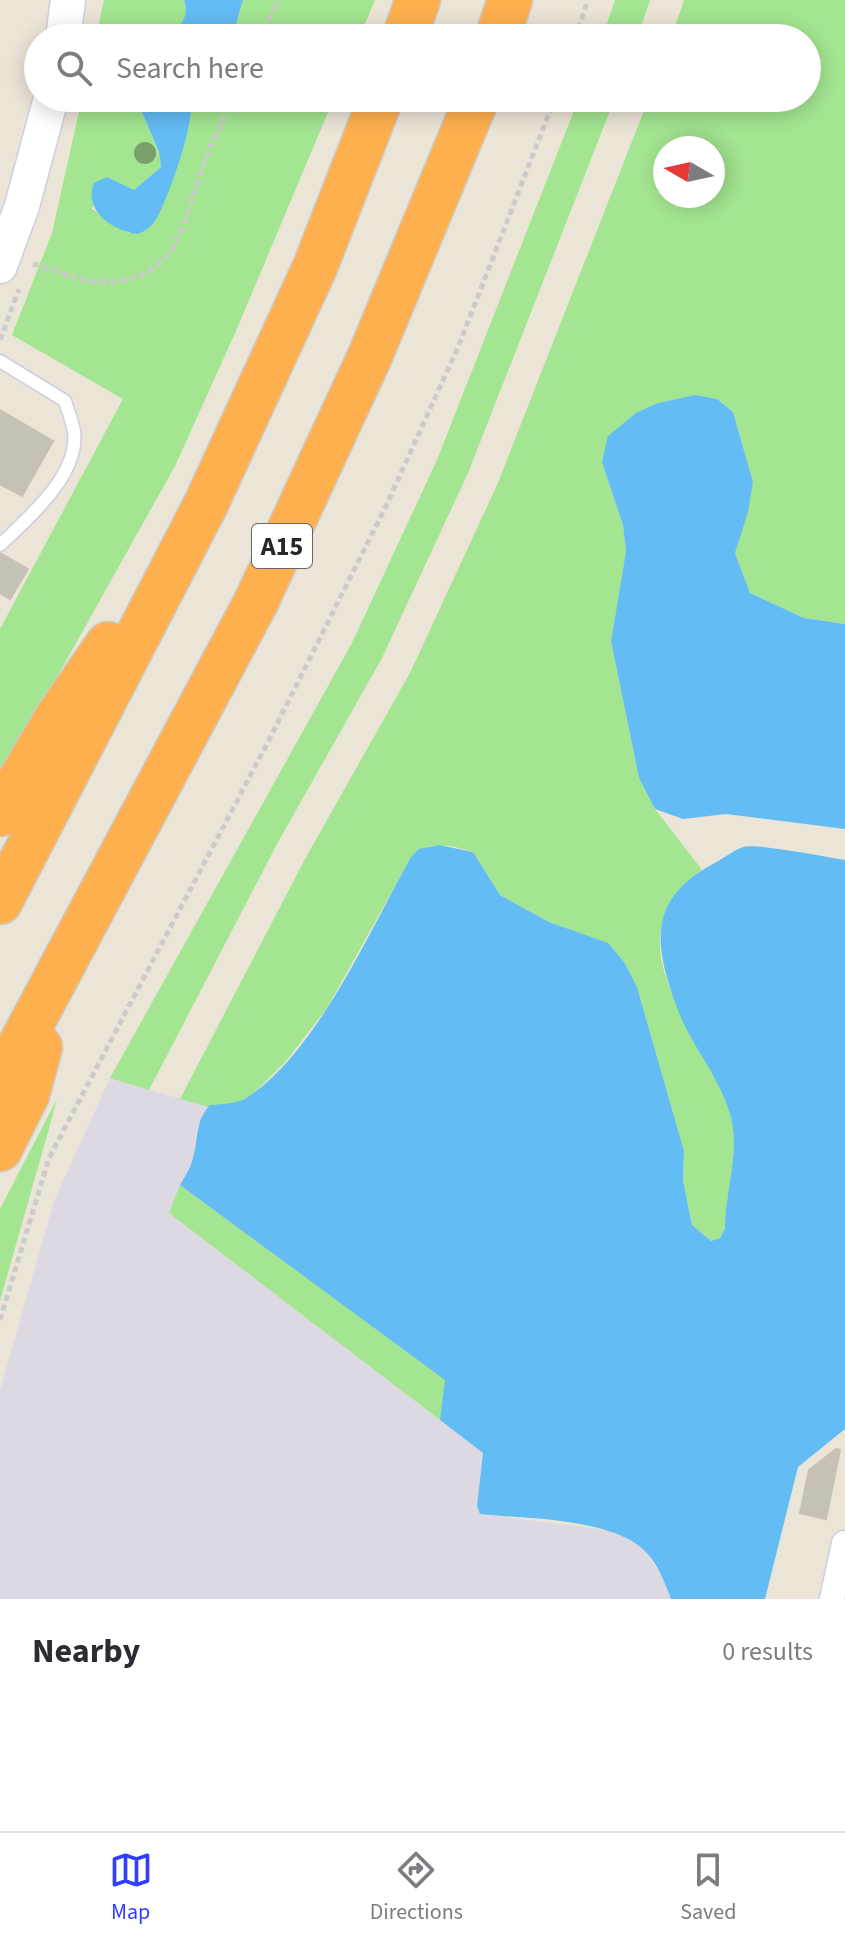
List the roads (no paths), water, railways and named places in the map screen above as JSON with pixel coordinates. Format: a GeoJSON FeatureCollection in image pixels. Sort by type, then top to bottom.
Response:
{"type":"FeatureCollection","features":[{"type":"Feature","properties":{"kind":"highway"},"geometry":{"type":"LineString","coordinates":[[409,24],[418,0]]}},
{"type":"Feature","properties":{"kind":"highway"},"geometry":{"type":"LineString","coordinates":[[502,24],[510,0]]}},
{"type":"Feature","properties":{"kind":"highway"},"geometry":{"type":"LineString","coordinates":[[0,902],[206,504],[315,267],[376,112]]}},
{"type":"Feature","properties":{"kind":"highway","name":"A15"},"geometry":{"type":"LineString","coordinates":[[0,1083],[256,602],[370,356],[471,112]]}},
{"type":"Feature","properties":{"kind":"highway"},"geometry":{"type":"LineString","coordinates":[[0,814],[58,716],[206,504]]}},
{"type":"Feature","properties":{"kind":"highway","name":"A15"},"geometry":{"type":"LineString","coordinates":[[0,1149],[27,1095],[57,981]]}},
{"type":"Feature","properties":{"kind":"street"},"geometry":{"type":"LineString","coordinates":[[65,24],[68,0]]}},
{"type":"Feature","properties":{"kind":"street"},"geometry":{"type":"LineString","coordinates":[[14,264],[22,206],[47,112]]}},
{"type":"Feature","properties":{"kind":"street"},"geometry":{"type":"LineString","coordinates":[[832,1599],[844,1543]]}},
{"type":"Feature","properties":{"kind":"lane"},"geometry":{"type":"LineString","coordinates":[[0,361],[65,401],[75,434],[66,467],[48,499],[0,545]]}},
{"type":"Feature","properties":{"kind":"water"},"geometry":{"type":"Polygon","coordinates":[[[184,0],[243,0],[236,24],[181,24],[186,7],[184,0]]]}},
{"type":"Feature","properties":{"kind":"water"},"geometry":{"type":"Polygon","coordinates":[[[142,112],[190,112],[174,177],[153,223],[138,234],[119,229],[102,218],[93,202],[94,183],[107,177],[134,190],[161,167],[159,152],[142,112]]]}},
{"type":"Feature","properties":{"kind":"water"},"geometry":{"type":"Polygon","coordinates":[[[695,395],[717,399],[733,412],[753,482],[748,512],[735,553],[750,593],[804,618],[845,624],[845,829],[726,814],[683,819],[655,809],[639,778],[611,641],[626,551],[623,525],[602,462],[608,436],[636,413],[658,403],[695,395]]]}},
{"type":"Feature","properties":{"kind":"water"},"geometry":{"type":"Polygon","coordinates":[[[439,845],[473,852],[500,895],[549,922],[608,943],[624,962],[637,987],[684,1151],[683,1180],[692,1225],[711,1241],[720,1238],[725,1228],[733,1128],[725,1100],[688,1033],[669,983],[661,944],[666,909],[676,893],[691,879],[743,847],[845,860],[845,1429],[798,1467],[765,1599],[671,1599],[653,1560],[629,1539],[566,1522],[480,1514],[477,1506],[483,1453],[440,1420],[445,1380],[180,1185],[191,1164],[205,1111],[210,1105],[246,1098],[276,1074],[342,985],[411,857],[419,849],[439,845]]]}}]}
